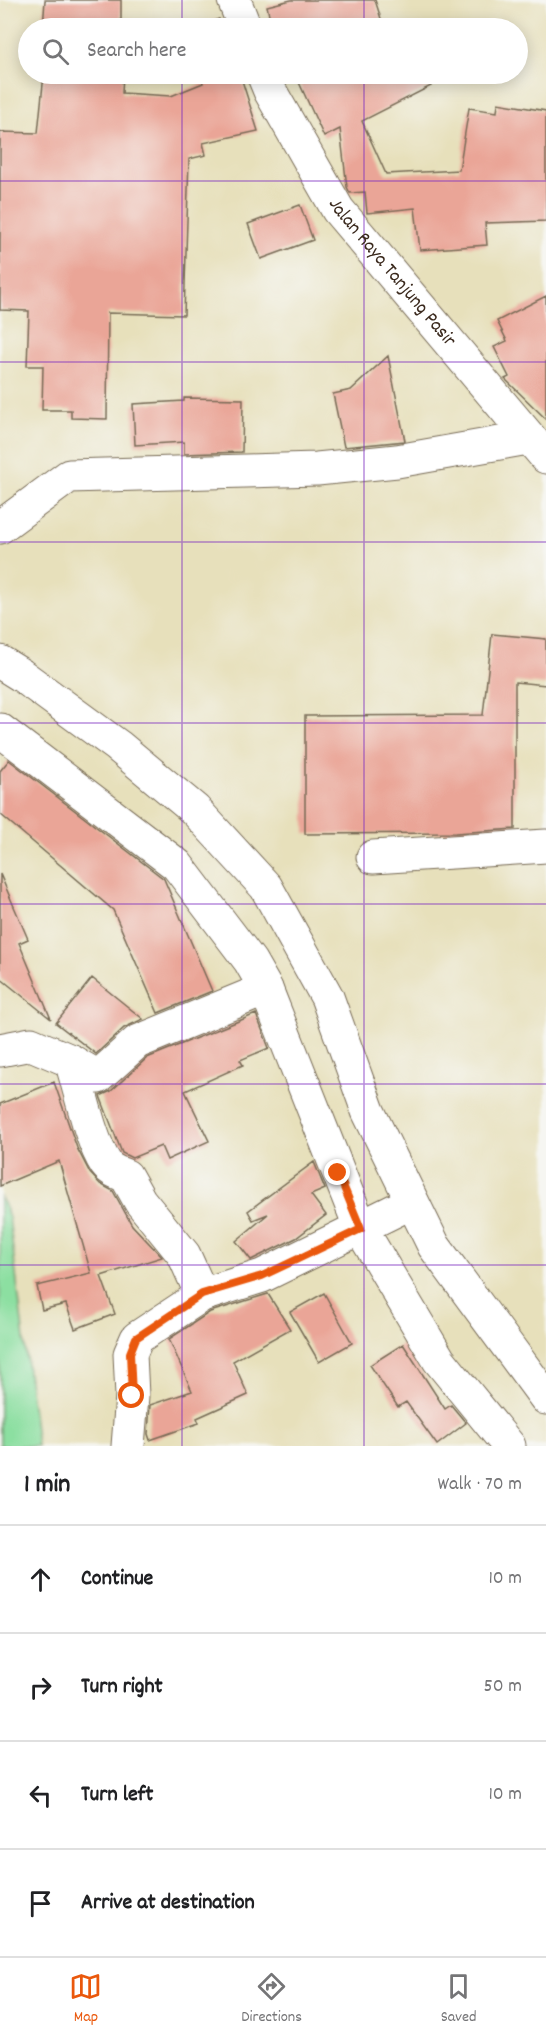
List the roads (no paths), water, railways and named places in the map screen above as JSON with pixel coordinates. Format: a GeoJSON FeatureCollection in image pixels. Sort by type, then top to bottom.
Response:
{"type":"FeatureCollection","features":[{"type":"Feature","properties":{"kind":"street"},"geometry":{"type":"LineString","coordinates":[[234,0],[241,18]]}},
{"type":"Feature","properties":{"kind":"street","name":"Jalan Raya Tanjung Pasir"},"geometry":{"type":"LineString","coordinates":[[267,84],[338,210],[537,447]]}},
{"type":"Feature","properties":{"kind":"street"},"geometry":{"type":"LineString","coordinates":[[0,527],[69,476],[316,469],[537,447]]}},
{"type":"Feature","properties":{"kind":"street"},"geometry":{"type":"LineString","coordinates":[[0,662],[127,753],[195,810],[266,887],[327,997],[368,1111],[407,1205],[434,1246],[546,1398]]}},
{"type":"Feature","properties":{"kind":"street"},"geometry":{"type":"LineString","coordinates":[[0,730],[177,865],[250,961],[266,989],[366,1227],[439,1360],[509,1446]]}},
{"type":"Feature","properties":{"kind":"street"},"geometry":{"type":"LineString","coordinates":[[373,857],[546,846]]}},
{"type":"Feature","properties":{"kind":"street"},"geometry":{"type":"LineString","coordinates":[[0,1050],[31,1044],[71,1061],[98,1077],[137,1042],[266,989]]}},
{"type":"Feature","properties":{"kind":"street"},"geometry":{"type":"LineString","coordinates":[[71,1061],[92,1129],[107,1165],[126,1176],[140,1201],[184,1255],[202,1294]]}},
{"type":"Feature","properties":{"kind":"street"},"geometry":{"type":"LineString","coordinates":[[128,1446],[132,1345],[136,1338],[202,1294],[262,1276],[407,1205]]}}]}
